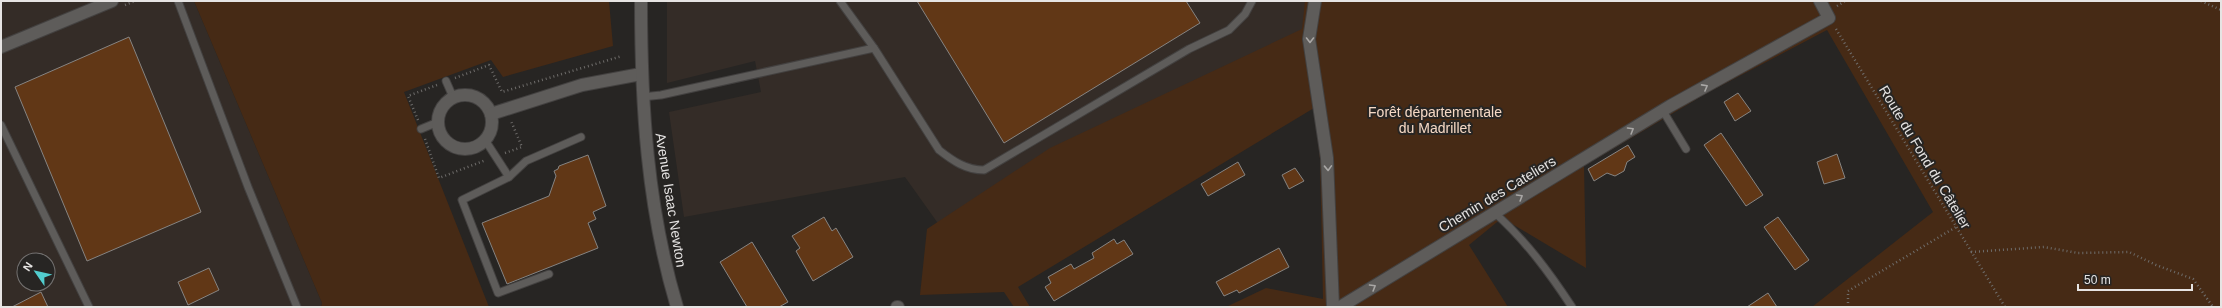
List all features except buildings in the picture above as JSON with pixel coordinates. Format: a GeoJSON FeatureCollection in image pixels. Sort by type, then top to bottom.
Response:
{"type":"FeatureCollection","features":[{"type":"Feature","properties":{"kind":"street"},"geometry":{"type":"LineString","coordinates":[[1,47],[112,1]]}},
{"type":"Feature","properties":{"kind":"street","name":"Avenue Isaac Newton"},"geometry":{"type":"LineString","coordinates":[[642,1],[642,96],[653,198],[668,275],[677,307]]}},
{"type":"Feature","properties":{"kind":"street"},"geometry":{"type":"LineString","coordinates":[[1315,1],[1309,40],[1327,158],[1333,307]]}},
{"type":"Feature","properties":{"kind":"street"},"geometry":{"type":"LineString","coordinates":[[1820,1],[1830,18]]}},
{"type":"Feature","properties":{"kind":"street","name":"Chemin des Cateliers"},"geometry":{"type":"LineString","coordinates":[[1340,307],[1667,108],[1830,18]]}},
{"type":"Feature","properties":{"kind":"street"},"geometry":{"type":"LineString","coordinates":[[491,114],[582,85],[641,74]]}},
{"type":"Feature","properties":{"kind":"street"},"geometry":{"type":"LineString","coordinates":[[461,95],[476,97],[487,107],[491,114],[491,128],[485,140],[473,148],[459,148],[452,146],[442,136],[438,122],[442,107],[453,97],[461,95]]}},
{"type":"Feature","properties":{"kind":"lane"},"geometry":{"type":"LineString","coordinates":[[178,1],[248,187],[297,307]]}},
{"type":"Feature","properties":{"kind":"lane"},"geometry":{"type":"LineString","coordinates":[[840,1],[874,48],[939,150],[954,161],[972,170],[984,170],[1189,49],[1229,30],[1245,14],[1252,1]]}},
{"type":"Feature","properties":{"kind":"lane"},"geometry":{"type":"LineString","coordinates":[[642,96],[661,95],[874,48]]}},
{"type":"Feature","properties":{"kind":"lane"},"geometry":{"type":"LineString","coordinates":[[446,81],[453,97]]}},
{"type":"Feature","properties":{"kind":"lane"},"geometry":{"type":"LineString","coordinates":[[1667,108],[1686,149]]}},
{"type":"Feature","properties":{"kind":"lane"},"geometry":{"type":"LineString","coordinates":[[422,129],[438,122]]}},
{"type":"Feature","properties":{"kind":"lane"},"geometry":{"type":"LineString","coordinates":[[1,125],[89,307]]}},
{"type":"Feature","properties":{"kind":"lane"},"geometry":{"type":"LineString","coordinates":[[549,274],[498,293],[462,200],[509,177],[526,161],[581,138]]}},
{"type":"Feature","properties":{"kind":"lane"},"geometry":{"type":"LineString","coordinates":[[485,140],[509,177]]}},
{"type":"Feature","properties":{"kind":"lane"},"geometry":{"type":"LineString","coordinates":[[1495,213],[1517,232],[1544,265],[1572,307]]}},
{"type":"Feature","properties":{"kind":"path"},"geometry":{"type":"LineString","coordinates":[[2201,1],[2221,10]]}},
{"type":"Feature","properties":{"kind":"path","name":"Route du Fond du Câtelier"},"geometry":{"type":"LineString","coordinates":[[1830,18],[2005,307]]}},
{"type":"Feature","properties":{"kind":"path"},"geometry":{"type":"LineString","coordinates":[[506,109],[522,147],[439,178],[422,129],[408,96],[489,65],[502,92],[622,56]]}},
{"type":"Feature","properties":{"kind":"path"},"geometry":{"type":"LineString","coordinates":[[1848,307],[1848,291],[1956,226]]}},
{"type":"Feature","properties":{"kind":"path"},"geometry":{"type":"LineString","coordinates":[[1971,252],[2044,247],[2078,253],[2129,252],[2156,265],[2193,278],[2213,307]]}},
{"type":"Feature","properties":{"kind":"shaded area"},"geometry":{"type":"Polygon","coordinates":[[[1,1],[194,1],[322,303],[321,307],[1,307],[1,1]]]}},
{"type":"Feature","properties":{"kind":"shaded area"},"geometry":{"type":"Polygon","coordinates":[[[667,1],[1307,1],[1303,31],[942,229],[905,177],[684,217],[669,112],[761,92],[755,61],[667,83],[667,1]]]}},
{"type":"Feature","properties":{"kind":"green space"},"geometry":{"type":"Polygon","coordinates":[[[194,1],[609,1],[613,46],[503,77],[491,60],[404,92],[489,307],[321,307],[322,303],[194,1]]]}},
{"type":"Feature","properties":{"kind":"green space","name":"Forêt départementale du Madrillet"},"geometry":{"type":"Polygon","coordinates":[[[1305,1],[2221,1],[2221,307],[1812,307],[1933,212],[1827,30],[1707,93],[1584,166],[1586,268],[1502,218],[1469,245],[1508,307],[1226,307],[1266,288],[1323,299],[1320,159],[1314,108],[1018,287],[1030,307],[1014,307],[1004,292],[920,295],[927,229],[1050,148],[1302,29],[1305,1]]]}}]}
